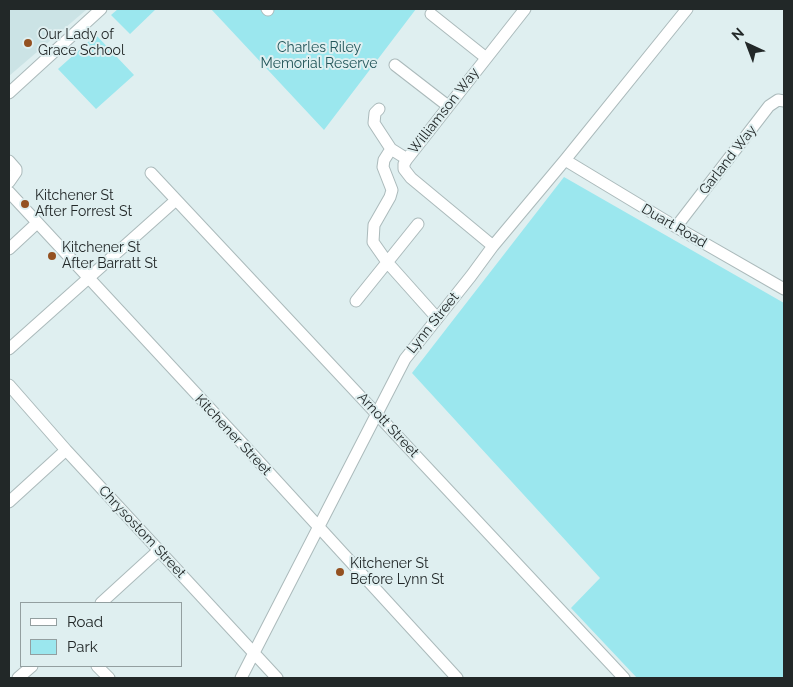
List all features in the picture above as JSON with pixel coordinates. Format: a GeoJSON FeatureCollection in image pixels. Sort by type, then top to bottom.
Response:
{"type":"FeatureCollection","features":[{"type":"Feature","properties":{"kind":"street","name":"Williamson Way"},"geometry":{"type":"LineString","coordinates":[[493,246],[411,178],[404,169],[407,159],[485,57],[525,9]]}},
{"type":"Feature","properties":{"kind":"street","name":"Lynn Street"},"geometry":{"type":"LineString","coordinates":[[241,678],[404,359],[493,246],[687,9]]}},
{"type":"Feature","properties":{"kind":"street"},"geometry":{"type":"LineString","coordinates":[[9,94],[97,12]]}},
{"type":"Feature","properties":{"kind":"street"},"geometry":{"type":"LineString","coordinates":[[431,14],[485,57]]}},
{"type":"Feature","properties":{"kind":"street"},"geometry":{"type":"LineString","coordinates":[[395,64],[448,106]]}},
{"type":"Feature","properties":{"kind":"street","name":"Garland Way"},"geometry":{"type":"LineString","coordinates":[[676,227],[769,106],[778,100],[784,101]]}},
{"type":"Feature","properties":{"kind":"street"},"geometry":{"type":"LineString","coordinates":[[379,109],[375,113],[374,123],[391,149],[407,159]]}},
{"type":"Feature","properties":{"kind":"street"},"geometry":{"type":"LineString","coordinates":[[391,149],[384,160],[383,167],[392,190],[390,197],[377,217],[373,234],[376,248],[437,318]]}},
{"type":"Feature","properties":{"kind":"street","name":"Duart Road"},"geometry":{"type":"LineString","coordinates":[[565,160],[784,289]]}},
{"type":"Feature","properties":{"kind":"street"},"geometry":{"type":"LineString","coordinates":[[9,161],[16,169],[16,172],[9,182]]}},
{"type":"Feature","properties":{"kind":"street","name":"Arnott Street"},"geometry":{"type":"LineString","coordinates":[[151,173],[376,413],[618,676]]}},
{"type":"Feature","properties":{"kind":"street","name":"Kitchener Street"},"geometry":{"type":"LineString","coordinates":[[9,192],[35,225],[86,282],[317,531],[457,678]]}},
{"type":"Feature","properties":{"kind":"street"},"geometry":{"type":"LineString","coordinates":[[9,349],[176,200]]}},
{"type":"Feature","properties":{"kind":"street","name":"Kitchener Street"},"geometry":{"type":"LineString","coordinates":[[9,203],[35,225]]}},
{"type":"Feature","properties":{"kind":"street"},"geometry":{"type":"LineString","coordinates":[[356,301],[418,224]]}},
{"type":"Feature","properties":{"kind":"street"},"geometry":{"type":"LineString","coordinates":[[9,249],[35,225]]}},
{"type":"Feature","properties":{"kind":"street","name":"Chrysostom Street"},"geometry":{"type":"LineString","coordinates":[[9,385],[66,450],[277,678]]}},
{"type":"Feature","properties":{"kind":"street"},"geometry":{"type":"LineString","coordinates":[[9,502],[66,450]]}},
{"type":"Feature","properties":{"kind":"street","name":"Kitchener Street"},"geometry":{"type":"LineString","coordinates":[[317,531],[447,678]]}},
{"type":"Feature","properties":{"kind":"street"},"geometry":{"type":"LineString","coordinates":[[102,602],[159,550]]}},
{"type":"Feature","properties":{"kind":"street"},"geometry":{"type":"LineString","coordinates":[[18,678],[31,667]]}},
{"type":"Feature","properties":{"kind":"street"},"geometry":{"type":"LineString","coordinates":[[98,667],[109,678]]}},
{"type":"Feature","properties":{"kind":"shaded area","name":"Our Lady of Grace School"},"geometry":{"type":"Polygon","coordinates":[[[9,9],[85,9],[86,10],[9,76],[9,9]]]}},
{"type":"Feature","properties":{"kind":"green space"},"geometry":{"type":"Polygon","coordinates":[[[118,9],[156,9],[130,34],[111,15],[118,9]]]}},
{"type":"Feature","properties":{"kind":"green space","name":"Charles Riley Memorial Reserve"},"geometry":{"type":"Polygon","coordinates":[[[211,9],[416,9],[324,130],[211,9]]]}},
{"type":"Feature","properties":{"kind":"green space"},"geometry":{"type":"Polygon","coordinates":[[[96,35],[134,75],[96,109],[58,69],[96,35]]]}},
{"type":"Feature","properties":{"kind":"green space"},"geometry":{"type":"Polygon","coordinates":[[[564,177],[784,303],[784,678],[637,678],[571,608],[600,578],[412,373],[564,177]]]}},
{"type":"Feature","properties":{"kind":"place","name":"Our Lady of Grace School"},"geometry":{"type":"Point","coordinates":[28,43]}},
{"type":"Feature","properties":{"kind":"place","name":"Kitchener St After Forrest St"},"geometry":{"type":"Point","coordinates":[25,204]}},
{"type":"Feature","properties":{"kind":"place","name":"Kitchener St After Barratt St"},"geometry":{"type":"Point","coordinates":[52,256]}},
{"type":"Feature","properties":{"kind":"place","name":"Kitchener St Before Lynn St"},"geometry":{"type":"Point","coordinates":[340,572]}}]}
